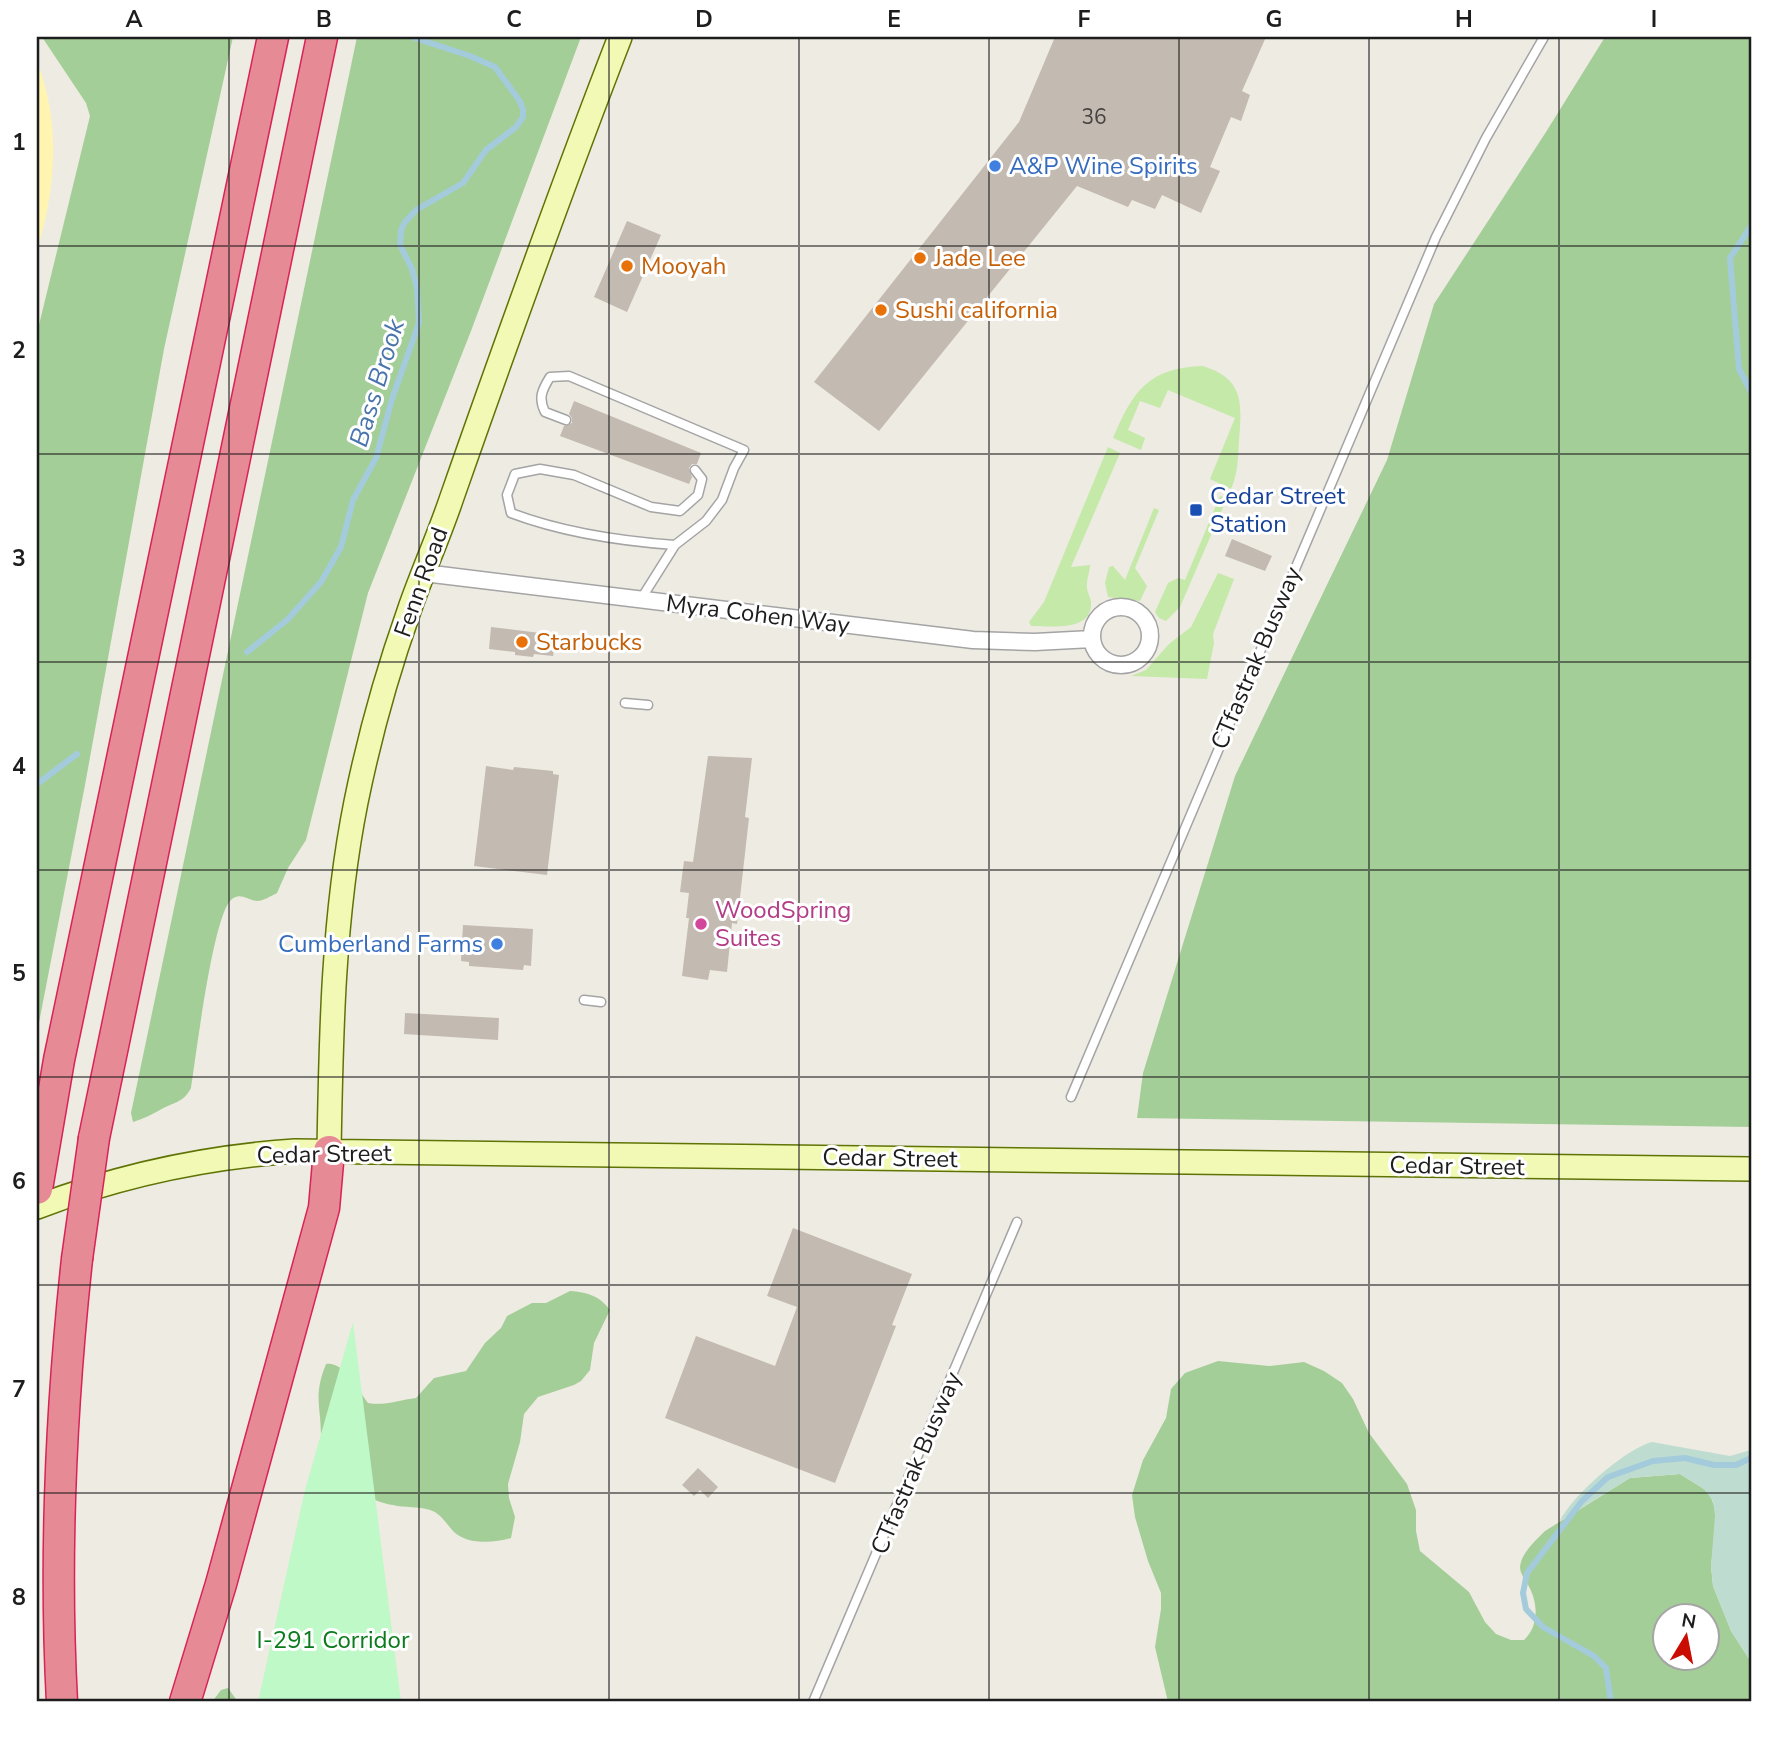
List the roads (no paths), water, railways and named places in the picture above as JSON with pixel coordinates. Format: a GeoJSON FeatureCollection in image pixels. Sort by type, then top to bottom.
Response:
{"type":"FeatureCollection","features":[{"type":"Feature","properties":{"kind":"highway"},"geometry":{"type":"LineString","coordinates":[[62,1702],[58,1595],[60,1472],[66,1361],[76,1259],[94,1138],[322,37]]}},
{"type":"Feature","properties":{"kind":"highway"},"geometry":{"type":"LineString","coordinates":[[37,1189],[65,1032],[270,50]]}},
{"type":"Feature","properties":{"kind":"highway"},"geometry":{"type":"LineString","coordinates":[[185,1702],[221,1584],[324,1208],[329,1151]]}},
{"type":"Feature","properties":{"kind":"main road","name":"Fenn Road"},"geometry":{"type":"LineString","coordinates":[[329,1151],[330,1058],[341,899],[349,837],[372,734],[407,617],[620,37]]}},
{"type":"Feature","properties":{"kind":"main road","name":"Cedar Street"},"geometry":{"type":"LineString","coordinates":[[37,1207],[100,1185],[178,1165],[253,1154],[329,1151],[1751,1170]]}},
{"type":"Feature","properties":{"kind":"street","name":"Myra Cohen Way"},"geometry":{"type":"LineString","coordinates":[[424,573],[973,640],[1035,642],[1092,639]]}},
{"type":"Feature","properties":{"kind":"lane","name":"CTfastrak Busway"},"geometry":{"type":"LineString","coordinates":[[1071,1097],[1436,237],[1486,138],[1544,37]]}},
{"type":"Feature","properties":{"kind":"lane"},"geometry":{"type":"LineString","coordinates":[[566,420],[545,412],[541,402],[541,390],[550,377],[569,376],[744,450],[722,500],[706,521],[675,545],[640,599]]}},
{"type":"Feature","properties":{"kind":"lane"},"geometry":{"type":"LineString","coordinates":[[675,545],[584,534],[533,521],[511,513],[507,495],[515,474],[540,469],[574,475],[650,507],[680,512],[698,495],[702,479],[695,470]]}},
{"type":"Feature","properties":{"kind":"lane"},"geometry":{"type":"LineString","coordinates":[[625,703],[648,705]]}},
{"type":"Feature","properties":{"kind":"lane"},"geometry":{"type":"LineString","coordinates":[[584,1000],[601,1002]]}},
{"type":"Feature","properties":{"kind":"lane","name":"CTfastrak Busway"},"geometry":{"type":"LineString","coordinates":[[813,1702],[1017,1222]]}},
{"type":"Feature","properties":{"kind":"waterway","name":"Bass Brook"},"geometry":{"type":"LineString","coordinates":[[247,652],[287,620],[321,582],[341,547],[353,500],[376,458],[392,399],[419,323],[417,288],[412,269],[400,245],[401,230],[405,222],[416,210],[463,183],[486,150],[516,127],[523,117],[519,100],[495,67],[412,37]]}},
{"type":"Feature","properties":{"kind":"waterway"},"geometry":{"type":"LineString","coordinates":[[1751,226],[1730,258],[1739,369],[1751,392]]}},
{"type":"Feature","properties":{"kind":"waterway","name":"Bass Brook"},"geometry":{"type":"LineString","coordinates":[[37,784],[77,754]]}},
{"type":"Feature","properties":{"kind":"waterway"},"geometry":{"type":"LineString","coordinates":[[1611,1702],[1606,1668],[1594,1656],[1543,1627],[1526,1609],[1523,1593],[1527,1573],[1582,1501],[1608,1477],[1653,1461],[1685,1458],[1714,1465],[1736,1465],[1751,1458]]}},
{"type":"Feature","properties":{"kind":"place","name":"A&P Wine Spirits"},"geometry":{"type":"Point","coordinates":[995,166]}},
{"type":"Feature","properties":{"kind":"place","name":"Jade Lee"},"geometry":{"type":"Point","coordinates":[920,258]}},
{"type":"Feature","properties":{"kind":"place","name":"Mooyah"},"geometry":{"type":"Point","coordinates":[627,266]}},
{"type":"Feature","properties":{"kind":"place","name":"Sushi california"},"geometry":{"type":"Point","coordinates":[881,310]}},
{"type":"Feature","properties":{"kind":"place","name":"Cedar Street Station"},"geometry":{"type":"Point","coordinates":[1196,510]}},
{"type":"Feature","properties":{"kind":"place","name":"Starbucks"},"geometry":{"type":"Point","coordinates":[522,642]}},
{"type":"Feature","properties":{"kind":"place","name":"WoodSpring Suites"},"geometry":{"type":"Point","coordinates":[701,924]}},
{"type":"Feature","properties":{"kind":"place","name":"Cumberland Farms"},"geometry":{"type":"Point","coordinates":[497,944]}},
{"type":"Feature","properties":{"kind":"park label","name":"I-291 Corridor"},"geometry":{"type":"Point","coordinates":[333,1640]}}]}
